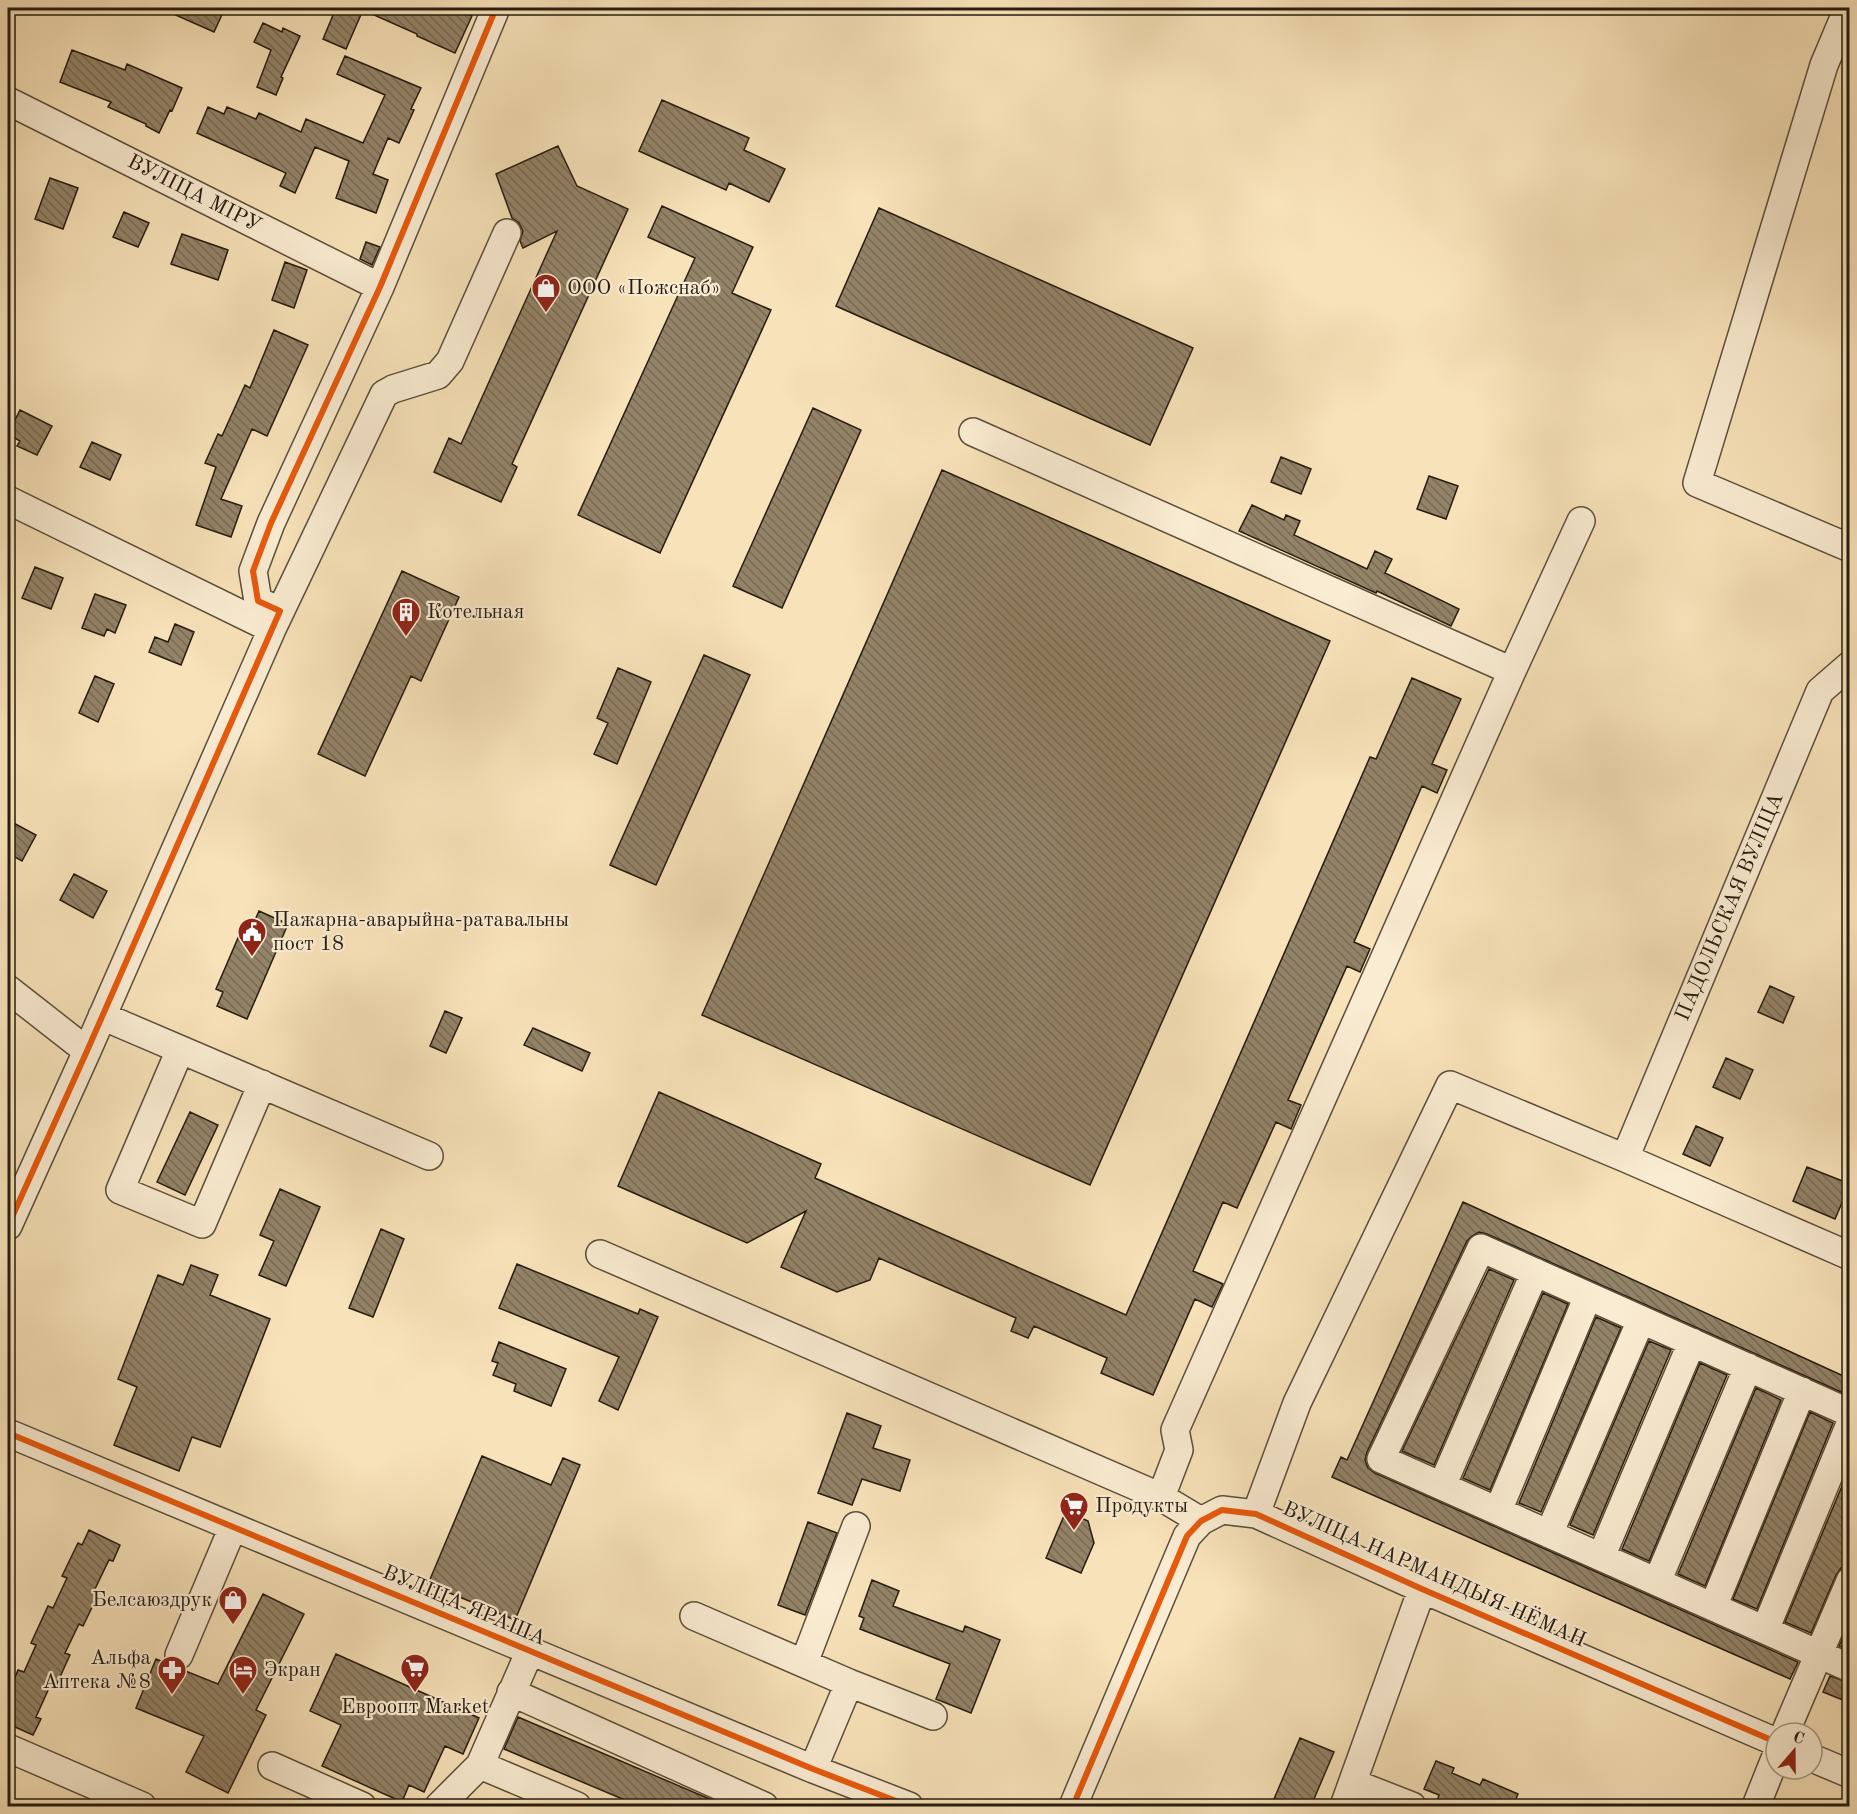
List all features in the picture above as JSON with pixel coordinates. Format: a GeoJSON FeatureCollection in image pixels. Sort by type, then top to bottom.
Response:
{"type":"FeatureCollection","features":[{"type":"Feature","properties":{"kind":"street"},"geometry":{"type":"LineString","coordinates":[[276,620],[258,601],[253,571],[271,523],[380,288],[496,8]]}},
{"type":"Feature","properties":{"kind":"street"},"geometry":{"type":"LineString","coordinates":[[1848,8],[1824,65],[1697,483],[1850,548]]}},
{"type":"Feature","properties":{"kind":"street","name":"ВУЛІЦА МІРУ"},"geometry":{"type":"LineString","coordinates":[[8,101],[380,288]]}},
{"type":"Feature","properties":{"kind":"street"},"geometry":{"type":"LineString","coordinates":[[10,1216],[87,1051],[276,620],[384,394],[438,375],[450,361],[507,233]]}},
{"type":"Feature","properties":{"kind":"street"},"geometry":{"type":"LineString","coordinates":[[973,432],[1512,671]]}},
{"type":"Feature","properties":{"kind":"street"},"geometry":{"type":"LineString","coordinates":[[8,500],[245,616],[276,620]]}},
{"type":"Feature","properties":{"kind":"street"},"geometry":{"type":"LineString","coordinates":[[1161,1497],[1179,1450],[1175,1430],[1512,671],[1581,521]]}},
{"type":"Feature","properties":{"kind":"street","name":"ПАДОЛЬСКАЯ ВУЛІЦА"},"geometry":{"type":"LineString","coordinates":[[1625,1158],[1820,691],[1850,665]]}},
{"type":"Feature","properties":{"kind":"street"},"geometry":{"type":"LineString","coordinates":[[8,989],[87,1051]]}},
{"type":"Feature","properties":{"kind":"street"},"geometry":{"type":"LineString","coordinates":[[102,1016],[429,1156]]}},
{"type":"Feature","properties":{"kind":"street"},"geometry":{"type":"LineString","coordinates":[[180,1050],[120,1190],[202,1224],[262,1084]]}},
{"type":"Feature","properties":{"kind":"street"},"geometry":{"type":"LineString","coordinates":[[1256,1514],[1297,1403],[1450,1085],[1850,1256]]}},
{"type":"Feature","properties":{"kind":"street"},"geometry":{"type":"LineString","coordinates":[[1850,1413],[1481,1248],[1381,1459],[1850,1668]]}},
{"type":"Feature","properties":{"kind":"street"},"geometry":{"type":"LineString","coordinates":[[600,1254],[1161,1497],[1201,1521],[1187,1536],[1073,1806]]}},
{"type":"Feature","properties":{"kind":"street"},"geometry":{"type":"LineString","coordinates":[[1442,1486],[1534,1272]]}},
{"type":"Feature","properties":{"kind":"street"},"geometry":{"type":"LineString","coordinates":[[1498,1511],[1588,1296]]}},
{"type":"Feature","properties":{"kind":"street"},"geometry":{"type":"LineString","coordinates":[[1549,1534],[1641,1320]]}},
{"type":"Feature","properties":{"kind":"street"},"geometry":{"type":"LineString","coordinates":[[1600,1557],[1692,1342]]}},
{"type":"Feature","properties":{"kind":"street"},"geometry":{"type":"LineString","coordinates":[[1658,1582],[1748,1368]]}},
{"type":"Feature","properties":{"kind":"street"},"geometry":{"type":"LineString","coordinates":[[1713,1607],[1802,1391]]}},
{"type":"Feature","properties":{"kind":"street"},"geometry":{"type":"LineString","coordinates":[[1765,1630],[1850,1424]]}},
{"type":"Feature","properties":{"kind":"street","name":"ВУЛІЦА ЯРАША"},"geometry":{"type":"LineString","coordinates":[[8,1433],[813,1769],[909,1806]]}},
{"type":"Feature","properties":{"kind":"street","name":"ВУЛІЦА НАРМАНДЫЯ-НЁМАН"},"geometry":{"type":"LineString","coordinates":[[1201,1521],[1222,1510],[1256,1514],[1422,1589],[1764,1737]]}},
{"type":"Feature","properties":{"kind":"street"},"geometry":{"type":"LineString","coordinates":[[804,1663],[856,1526]]}},
{"type":"Feature","properties":{"kind":"street"},"geometry":{"type":"LineString","coordinates":[[179,1655],[233,1527]]}},
{"type":"Feature","properties":{"kind":"street"},"geometry":{"type":"LineString","coordinates":[[1790,1721],[1850,1581]]}},
{"type":"Feature","properties":{"kind":"street"},"geometry":{"type":"LineString","coordinates":[[1412,1806],[1349,1795],[1422,1589]]}},
{"type":"Feature","properties":{"kind":"street"},"geometry":{"type":"LineString","coordinates":[[694,1616],[849,1683],[933,1716]]}},
{"type":"Feature","properties":{"kind":"street"},"geometry":{"type":"LineString","coordinates":[[440,1806],[480,1765],[530,1651]]}},
{"type":"Feature","properties":{"kind":"street"},"geometry":{"type":"LineString","coordinates":[[813,1769],[849,1683]]}},
{"type":"Feature","properties":{"kind":"street"},"geometry":{"type":"LineString","coordinates":[[511,1692],[764,1806]]}},
{"type":"Feature","properties":{"kind":"street"},"geometry":{"type":"LineString","coordinates":[[8,1748],[142,1806]]}},
{"type":"Feature","properties":{"kind":"street"},"geometry":{"type":"LineString","coordinates":[[1824,1763],[1850,1774]]}},
{"type":"Feature","properties":{"kind":"street"},"geometry":{"type":"LineString","coordinates":[[480,1765],[577,1806]]}},
{"type":"Feature","properties":{"kind":"street"},"geometry":{"type":"LineString","coordinates":[[272,1766],[362,1806]]}},
{"type":"Feature","properties":{"kind":"street"},"geometry":{"type":"LineString","coordinates":[[1756,1806],[1766,1781]]}},
{"type":"Feature","properties":{"kind":"building"},"geometry":{"type":"Polygon","coordinates":[[[160,8],[225,8],[214,32],[160,8]]]}},
{"type":"Feature","properties":{"kind":"building"},"geometry":{"type":"Polygon","coordinates":[[[336,8],[453,8],[472,16],[455,53],[363,10],[346,49],[323,39],[336,8]]]}},
{"type":"Feature","properties":{"kind":"building"},"geometry":{"type":"Polygon","coordinates":[[[263,23],[282,32],[283,28],[300,36],[281,77],[283,78],[276,95],[257,87],[271,50],[254,42],[263,23]]]}},
{"type":"Feature","properties":{"kind":"building"},"geometry":{"type":"Polygon","coordinates":[[[72,50],[125,70],[127,64],[182,88],[159,133],[146,124],[108,107],[111,102],[60,82],[72,50]]]}},
{"type":"Feature","properties":{"kind":"building"},"geometry":{"type":"Polygon","coordinates":[[[345,56],[421,88],[399,143],[388,138],[373,174],[388,180],[376,213],[336,198],[349,161],[315,147],[295,193],[280,186],[286,173],[197,133],[208,107],[224,114],[227,107],[256,119],[259,113],[301,132],[306,119],[363,143],[385,95],[337,74],[345,56]]]}},
{"type":"Feature","properties":{"kind":"building"},"geometry":{"type":"Polygon","coordinates":[[[662,100],[749,138],[744,150],[785,169],[769,202],[729,183],[726,190],[639,151],[662,100]]]}},
{"type":"Feature","properties":{"kind":"building"},"geometry":{"type":"Polygon","coordinates":[[[558,146],[577,186],[628,209],[512,464],[517,467],[501,502],[434,472],[449,438],[461,444],[557,231],[523,248],[520,241],[523,231],[519,223],[512,218],[496,174],[558,146]]]}},
{"type":"Feature","properties":{"kind":"building"},"geometry":{"type":"Polygon","coordinates":[[[50,178],[78,188],[63,229],[35,219],[50,178]]]}},
{"type":"Feature","properties":{"kind":"building"},"geometry":{"type":"Polygon","coordinates":[[[662,206],[753,247],[732,293],[771,310],[660,553],[578,515],[695,258],[648,237],[662,206]]]}},
{"type":"Feature","properties":{"kind":"building"},"geometry":{"type":"Polygon","coordinates":[[[879,208],[1193,348],[1150,445],[836,306],[879,208]]]}},
{"type":"Feature","properties":{"kind":"building"},"geometry":{"type":"Polygon","coordinates":[[[124,212],[149,223],[138,247],[113,237],[124,212]]]}},
{"type":"Feature","properties":{"kind":"building"},"geometry":{"type":"Polygon","coordinates":[[[182,234],[228,250],[218,280],[171,264],[182,234]]]}},
{"type":"Feature","properties":{"kind":"building"},"geometry":{"type":"Polygon","coordinates":[[[366,242],[380,247],[372,265],[360,259],[366,242]]]}},
{"type":"Feature","properties":{"kind":"building"},"geometry":{"type":"Polygon","coordinates":[[[285,262],[307,270],[294,308],[272,300],[285,262]]]}},
{"type":"Feature","properties":{"kind":"building"},"geometry":{"type":"Polygon","coordinates":[[[274,330],[308,345],[267,436],[252,429],[221,499],[242,506],[231,537],[196,525],[216,467],[205,463],[218,434],[222,436],[245,385],[250,388],[274,330]]]}},
{"type":"Feature","properties":{"kind":"building"},"geometry":{"type":"Polygon","coordinates":[[[813,408],[861,430],[782,608],[733,586],[813,408]]]}},
{"type":"Feature","properties":{"kind":"building"},"geometry":{"type":"Polygon","coordinates":[[[20,410],[52,426],[37,455],[17,446],[20,441],[8,434],[20,410]]]}},
{"type":"Feature","properties":{"kind":"building"},"geometry":{"type":"Polygon","coordinates":[[[92,442],[121,455],[110,480],[80,467],[92,442]]]}},
{"type":"Feature","properties":{"kind":"building"},"geometry":{"type":"Polygon","coordinates":[[[1281,457],[1311,469],[1301,494],[1271,482],[1281,457]]]}},
{"type":"Feature","properties":{"kind":"building"},"geometry":{"type":"Polygon","coordinates":[[[942,470],[1330,641],[1090,1185],[702,1015],[942,470]]]}},
{"type":"Feature","properties":{"kind":"building"},"geometry":{"type":"Polygon","coordinates":[[[1429,476],[1458,486],[1446,519],[1417,509],[1429,476]]]}},
{"type":"Feature","properties":{"kind":"building"},"geometry":{"type":"Polygon","coordinates":[[[1252,505],[1284,520],[1286,515],[1300,521],[1294,535],[1367,569],[1375,551],[1392,559],[1385,573],[1459,609],[1451,626],[1239,531],[1252,505]]]}},
{"type":"Feature","properties":{"kind":"building"},"geometry":{"type":"Polygon","coordinates":[[[35,567],[63,578],[51,609],[22,598],[35,567]]]}},
{"type":"Feature","properties":{"kind":"building","name":"Котельная"},"geometry":{"type":"Polygon","coordinates":[[[402,571],[459,597],[421,681],[411,676],[365,776],[318,754],[402,571]]]}},
{"type":"Feature","properties":{"kind":"building"},"geometry":{"type":"Polygon","coordinates":[[[95,594],[126,605],[115,633],[107,629],[104,636],[82,628],[95,594]]]}},
{"type":"Feature","properties":{"kind":"building"},"geometry":{"type":"Polygon","coordinates":[[[175,624],[194,632],[181,665],[149,652],[155,637],[168,642],[175,624]]]}},
{"type":"Feature","properties":{"kind":"building"},"geometry":{"type":"Polygon","coordinates":[[[704,655],[750,675],[656,885],[610,865],[704,655]]]}},
{"type":"Feature","properties":{"kind":"building"},"geometry":{"type":"Polygon","coordinates":[[[618,668],[651,682],[617,764],[594,754],[608,723],[597,718],[618,668]]]}},
{"type":"Feature","properties":{"kind":"building"},"geometry":{"type":"Polygon","coordinates":[[[95,676],[114,684],[98,722],[79,713],[95,676]]]}},
{"type":"Feature","properties":{"kind":"building"},"geometry":{"type":"Polygon","coordinates":[[[1412,678],[1461,699],[1432,764],[1447,770],[1437,793],[1422,786],[1354,942],[1370,949],[1360,972],[1347,966],[1288,1100],[1301,1105],[1291,1129],[1276,1122],[1237,1208],[1223,1202],[1193,1271],[1223,1284],[1212,1307],[1195,1299],[1153,1395],[1101,1373],[1107,1358],[1034,1326],[1028,1338],[1011,1331],[1016,1318],[879,1258],[870,1280],[837,1292],[781,1267],[806,1211],[747,1243],[618,1186],[659,1092],[821,1164],[815,1178],[1126,1315],[1370,757],[1376,759],[1412,678]]]}},
{"type":"Feature","properties":{"kind":"building"},"geometry":{"type":"Polygon","coordinates":[[[8,820],[36,835],[22,861],[8,853],[8,820]]]}},
{"type":"Feature","properties":{"kind":"building"},"geometry":{"type":"Polygon","coordinates":[[[74,874],[107,891],[93,918],[60,900],[74,874]]]}},
{"type":"Feature","properties":{"kind":"building","name":"Пажарна-аварыйна-ратавальны пост 18"},"geometry":{"type":"Polygon","coordinates":[[[259,911],[288,924],[247,1019],[217,1006],[223,992],[216,989],[244,924],[252,927],[259,911]]]}},
{"type":"Feature","properties":{"kind":"building"},"geometry":{"type":"Polygon","coordinates":[[[1770,986],[1794,997],[1783,1023],[1758,1012],[1770,986]]]}},
{"type":"Feature","properties":{"kind":"building"},"geometry":{"type":"Polygon","coordinates":[[[445,1011],[462,1018],[446,1053],[430,1046],[445,1011]]]}},
{"type":"Feature","properties":{"kind":"building"},"geometry":{"type":"Polygon","coordinates":[[[533,1028],[590,1053],[582,1071],[524,1045],[533,1028]]]}},
{"type":"Feature","properties":{"kind":"building"},"geometry":{"type":"Polygon","coordinates":[[[1726,1058],[1753,1070],[1740,1099],[1713,1087],[1726,1058]]]}},
{"type":"Feature","properties":{"kind":"building"},"geometry":{"type":"Polygon","coordinates":[[[190,1112],[218,1125],[185,1195],[157,1182],[190,1112]]]}},
{"type":"Feature","properties":{"kind":"building"},"geometry":{"type":"Polygon","coordinates":[[[1696,1126],[1723,1138],[1710,1166],[1683,1154],[1696,1126]]]}},
{"type":"Feature","properties":{"kind":"building"},"geometry":{"type":"Polygon","coordinates":[[[1807,1167],[1850,1184],[1835,1219],[1793,1201],[1807,1167]]]}},
{"type":"Feature","properties":{"kind":"building"},"geometry":{"type":"Polygon","coordinates":[[[280,1189],[320,1207],[286,1286],[259,1275],[274,1241],[260,1235],[280,1189]]]}},
{"type":"Feature","properties":{"kind":"building"},"geometry":{"type":"Polygon","coordinates":[[[1463,1202],[1850,1379],[1850,1396],[1479,1232],[1467,1241],[1367,1452],[1365,1460],[1368,1468],[1798,1662],[1790,1679],[1332,1477],[1341,1457],[1347,1460],[1463,1202]]]}},
{"type":"Feature","properties":{"kind":"building"},"geometry":{"type":"Polygon","coordinates":[[[381,1229],[404,1239],[373,1317],[349,1308],[381,1229]]]}},
{"type":"Feature","properties":{"kind":"building"},"geometry":{"type":"Polygon","coordinates":[[[517,1264],[638,1314],[640,1309],[658,1317],[618,1410],[599,1401],[619,1357],[499,1308],[517,1264]]]}},
{"type":"Feature","properties":{"kind":"building"},"geometry":{"type":"Polygon","coordinates":[[[191,1265],[218,1275],[210,1295],[270,1319],[220,1447],[192,1437],[179,1471],[114,1445],[137,1387],[118,1379],[158,1275],[183,1285],[191,1265]]]}},
{"type":"Feature","properties":{"kind":"building"},"geometry":{"type":"Polygon","coordinates":[[[1489,1269],[1514,1280],[1434,1465],[1402,1451],[1489,1269]]]}},
{"type":"Feature","properties":{"kind":"building"},"geometry":{"type":"Polygon","coordinates":[[[1543,1293],[1568,1304],[1490,1490],[1463,1478],[1543,1293]]]}},
{"type":"Feature","properties":{"kind":"building"},"geometry":{"type":"Polygon","coordinates":[[[1596,1317],[1621,1328],[1541,1512],[1519,1503],[1596,1317]]]}},
{"type":"Feature","properties":{"kind":"building"},"geometry":{"type":"Polygon","coordinates":[[[1649,1341],[1671,1350],[1593,1535],[1570,1525],[1649,1341]]]}},
{"type":"Feature","properties":{"kind":"building"},"geometry":{"type":"Polygon","coordinates":[[[499,1342],[566,1369],[551,1406],[514,1391],[516,1384],[493,1375],[498,1363],[492,1361],[499,1342]]]}},
{"type":"Feature","properties":{"kind":"building"},"geometry":{"type":"Polygon","coordinates":[[[1700,1363],[1727,1375],[1649,1561],[1622,1549],[1700,1363]]]}},
{"type":"Feature","properties":{"kind":"building"},"geometry":{"type":"Polygon","coordinates":[[[1756,1388],[1781,1400],[1705,1586],[1678,1574],[1756,1388]]]}},
{"type":"Feature","properties":{"kind":"building"},"geometry":{"type":"Polygon","coordinates":[[[1810,1412],[1833,1423],[1757,1609],[1733,1599],[1810,1412]]]}},
{"type":"Feature","properties":{"kind":"building"},"geometry":{"type":"Polygon","coordinates":[[[847,1413],[881,1426],[873,1448],[910,1460],[900,1491],[862,1479],[852,1505],[818,1493],[847,1413]]]}},
{"type":"Feature","properties":{"kind":"building"},"geometry":{"type":"Polygon","coordinates":[[[482,1456],[551,1485],[563,1458],[580,1465],[515,1620],[428,1584],[482,1456]]]}},
{"type":"Feature","properties":{"kind":"building"},"geometry":{"type":"Polygon","coordinates":[[[1850,1467],[1850,1565],[1841,1568],[1836,1575],[1811,1633],[1785,1622],[1850,1467]]]}},
{"type":"Feature","properties":{"kind":"building","name":"Продукты"},"geometry":{"type":"Polygon","coordinates":[[[1066,1511],[1088,1521],[1094,1543],[1081,1573],[1046,1558],[1066,1511]]]}},
{"type":"Feature","properties":{"kind":"building"},"geometry":{"type":"Polygon","coordinates":[[[808,1522],[837,1533],[805,1615],[778,1605],[808,1522]]]}},
{"type":"Feature","properties":{"kind":"building"},"geometry":{"type":"Polygon","coordinates":[[[89,1530],[120,1545],[113,1561],[109,1560],[94,1591],[99,1593],[83,1626],[79,1624],[65,1653],[70,1655],[55,1688],[50,1686],[36,1717],[41,1719],[33,1735],[8,1724],[8,1694],[18,1670],[24,1672],[36,1645],[31,1643],[48,1606],[53,1608],[67,1578],[62,1576],[78,1543],[82,1545],[89,1530]]]}},
{"type":"Feature","properties":{"kind":"building"},"geometry":{"type":"Polygon","coordinates":[[[872,1580],[899,1591],[893,1606],[963,1632],[965,1626],[1000,1640],[971,1713],[936,1699],[950,1664],[860,1629],[864,1618],[859,1616],[872,1580]]]}},
{"type":"Feature","properties":{"kind":"building"},"geometry":{"type":"Polygon","coordinates":[[[263,1594],[304,1614],[256,1710],[266,1715],[228,1793],[186,1772],[204,1736],[136,1708],[156,1659],[166,1663],[173,1670],[183,1670],[218,1684],[263,1594]]]}},
{"type":"Feature","properties":{"kind":"building"},"geometry":{"type":"Polygon","coordinates":[[[1850,1622],[1850,1651],[1839,1646],[1850,1622]]]}},
{"type":"Feature","properties":{"kind":"building"},"geometry":{"type":"Polygon","coordinates":[[[336,1654],[479,1718],[463,1754],[445,1746],[424,1792],[409,1785],[402,1802],[322,1766],[341,1725],[310,1711],[336,1654]]]}},
{"type":"Feature","properties":{"kind":"building"},"geometry":{"type":"Polygon","coordinates":[[[1830,1676],[1850,1683],[1850,1703],[1823,1692],[1830,1676]]]}},
{"type":"Feature","properties":{"kind":"building"},"geometry":{"type":"Polygon","coordinates":[[[518,1717],[726,1806],[639,1806],[504,1749],[518,1717]]]}},
{"type":"Feature","properties":{"kind":"building"},"geometry":{"type":"Polygon","coordinates":[[[1300,1738],[1334,1752],[1311,1806],[1271,1806],[1300,1738]]]}},
{"type":"Feature","properties":{"kind":"building"},"geometry":{"type":"Polygon","coordinates":[[[1436,1761],[1454,1768],[1452,1773],[1480,1785],[1483,1779],[1518,1794],[1513,1806],[1451,1806],[1437,1801],[1439,1795],[1424,1789],[1436,1761]]]}},
{"type":"Feature","properties":{"kind":"cycle path"},"geometry":{"type":"LineString","coordinates":[[8,1226],[280,611],[258,601],[253,571],[271,523],[380,287],[496,8]]}},
{"type":"Feature","properties":{"kind":"cycle path"},"geometry":{"type":"LineString","coordinates":[[8,1433],[813,1769],[909,1806]]}},
{"type":"Feature","properties":{"kind":"cycle path"},"geometry":{"type":"LineString","coordinates":[[1073,1806],[1187,1536],[1201,1521],[1222,1510],[1256,1514],[1422,1589],[1764,1737]]}},
{"type":"Feature","properties":{"kind":"place","name":"ООО «Пожснаб»"},"geometry":{"type":"Point","coordinates":[546,314]}},
{"type":"Feature","properties":{"kind":"place","name":"Котельная"},"geometry":{"type":"Point","coordinates":[406,638]}},
{"type":"Feature","properties":{"kind":"place","name":"Пажарна-аварыйна-ратавальны пост 18"},"geometry":{"type":"Point","coordinates":[252,958]}},
{"type":"Feature","properties":{"kind":"place","name":"Продукты"},"geometry":{"type":"Point","coordinates":[1074,1532]}},
{"type":"Feature","properties":{"kind":"place","name":"Белсаюздрук"},"geometry":{"type":"Point","coordinates":[233,1626]}},
{"type":"Feature","properties":{"kind":"place","name":"Евроопт Market"},"geometry":{"type":"Point","coordinates":[415,1694]}},
{"type":"Feature","properties":{"kind":"place","name":"Альфа Аптека №8"},"geometry":{"type":"Point","coordinates":[172,1696]}},
{"type":"Feature","properties":{"kind":"place","name":"Экран"},"geometry":{"type":"Point","coordinates":[243,1696]}}]}
